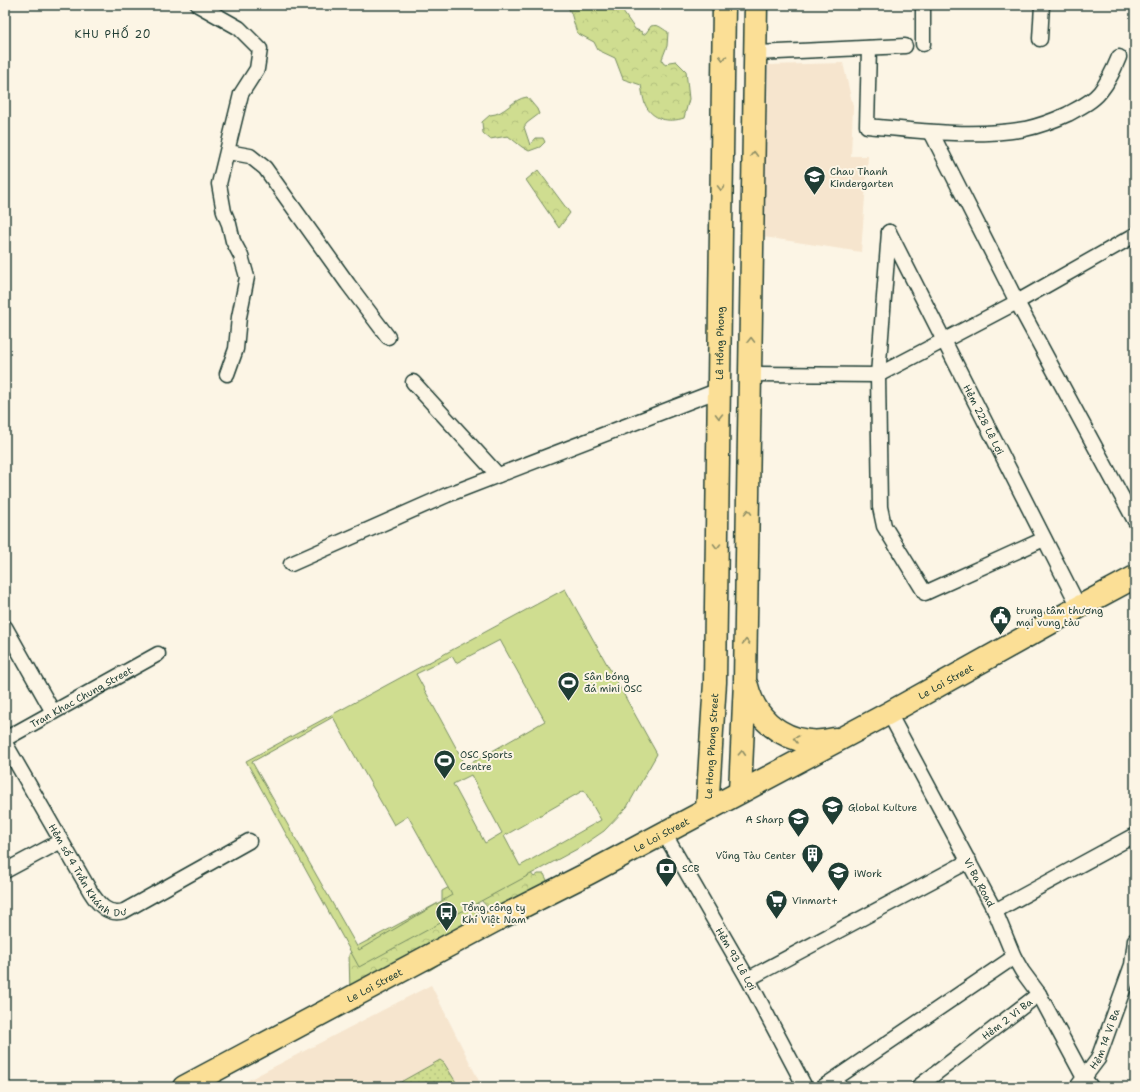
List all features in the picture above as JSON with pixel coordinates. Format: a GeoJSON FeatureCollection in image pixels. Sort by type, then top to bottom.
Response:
{"type":"FeatureCollection","features":[{"type":"Feature","properties":{"kind":"main road","name":"Lê Hồng Phong"},"geometry":{"type":"LineString","coordinates":[[719,382],[724,5]]}},
{"type":"Feature","properties":{"kind":"main road"},"geometry":{"type":"LineString","coordinates":[[740,792],[745,681],[756,5]]}},
{"type":"Feature","properties":{"kind":"main road"},"geometry":{"type":"LineString","coordinates":[[724,36],[756,44]]}},
{"type":"Feature","properties":{"kind":"main road"},"geometry":{"type":"LineString","coordinates":[[719,382],[750,374]]}},
{"type":"Feature","properties":{"kind":"main road","name":"Le Hong Phong Street"},"geometry":{"type":"LineString","coordinates":[[707,810],[715,666],[719,382]]}},
{"type":"Feature","properties":{"kind":"main road","name":"Le Loi Street"},"geometry":{"type":"LineString","coordinates":[[184,1087],[500,918],[589,873],[848,735],[1079,607],[1135,578]]}},
{"type":"Feature","properties":{"kind":"main road"},"geometry":{"type":"LineString","coordinates":[[745,681],[749,696],[760,715],[770,725],[786,736],[806,741],[829,741],[848,735]]}},
{"type":"Feature","properties":{"kind":"main road"},"geometry":{"type":"LineString","coordinates":[[713,717],[744,722]]}},
{"type":"Feature","properties":{"kind":"street"},"geometry":{"type":"LineString","coordinates":[[198,5],[239,28],[260,49],[257,70],[241,94],[220,184],[224,212],[229,224],[233,241],[241,256],[247,277],[239,317],[236,349],[227,374]]}},
{"type":"Feature","properties":{"kind":"street"},"geometry":{"type":"LineString","coordinates":[[922,44],[923,5]]}},
{"type":"Feature","properties":{"kind":"street"},"geometry":{"type":"LineString","coordinates":[[1040,39],[1042,5]]}},
{"type":"Feature","properties":{"kind":"street"},"geometry":{"type":"LineString","coordinates":[[756,44],[868,48],[906,46]]}},
{"type":"Feature","properties":{"kind":"street"},"geometry":{"type":"LineString","coordinates":[[868,48],[867,126],[931,132],[985,133],[1025,129],[1063,116],[1092,100],[1100,92],[1111,75],[1119,57]]}},
{"type":"Feature","properties":{"kind":"street"},"geometry":{"type":"LineString","coordinates":[[931,132],[1017,302],[1135,521]]}},
{"type":"Feature","properties":{"kind":"street"},"geometry":{"type":"LineString","coordinates":[[228,152],[250,156],[265,168],[388,337]]}},
{"type":"Feature","properties":{"kind":"street","name":"Hẻm 228 Lê Lợi"},"geometry":{"type":"LineString","coordinates":[[878,375],[889,232],[1079,607]]}},
{"type":"Feature","properties":{"kind":"street"},"geometry":{"type":"LineString","coordinates":[[750,374],[878,375],[1017,302],[1135,235]]}},
{"type":"Feature","properties":{"kind":"street"},"geometry":{"type":"LineString","coordinates":[[878,375],[880,508],[884,526],[926,593],[1044,539]]}},
{"type":"Feature","properties":{"kind":"street"},"geometry":{"type":"LineString","coordinates":[[413,382],[498,475]]}},
{"type":"Feature","properties":{"kind":"street"},"geometry":{"type":"LineString","coordinates":[[291,564],[447,495],[719,382]]}},
{"type":"Feature","properties":{"kind":"street"},"geometry":{"type":"LineString","coordinates":[[5,627],[53,712]]}},
{"type":"Feature","properties":{"kind":"street","name":"Tran Khac Chung Street"},"geometry":{"type":"LineString","coordinates":[[5,739],[158,654]]}},
{"type":"Feature","properties":{"kind":"street","name":"Vi Ba Road"},"geometry":{"type":"LineString","coordinates":[[889,713],[995,911],[1135,835]]}},
{"type":"Feature","properties":{"kind":"street","name":"Hẻm số 4 Trần Khánh Dư"},"geometry":{"type":"LineString","coordinates":[[5,743],[96,901],[103,907],[117,913],[124,911],[249,841]]}},
{"type":"Feature","properties":{"kind":"street","name":"Hẻm 93 Lê Lợi"},"geometry":{"type":"LineString","coordinates":[[664,833],[748,979],[805,1087]]}},
{"type":"Feature","properties":{"kind":"street"},"geometry":{"type":"LineString","coordinates":[[5,871],[61,841]]}},
{"type":"Feature","properties":{"kind":"street"},"geometry":{"type":"LineString","coordinates":[[748,979],[969,861]]}},
{"type":"Feature","properties":{"kind":"street","name":"Hẻm 2 Vi Ba"},"geometry":{"type":"LineString","coordinates":[[918,1087],[1039,994],[1022,972],[1014,957],[995,911]]}},
{"type":"Feature","properties":{"kind":"street","name":"Hẻm 14 Vi Ba"},"geometry":{"type":"LineString","coordinates":[[1084,1084],[1098,1059],[1132,964],[1135,940]]}},
{"type":"Feature","properties":{"kind":"street"},"geometry":{"type":"LineString","coordinates":[[823,1087],[1014,957]]}},
{"type":"Feature","properties":{"kind":"street"},"geometry":{"type":"LineString","coordinates":[[1039,994],[1084,1084]]}},
{"type":"Feature","properties":{"kind":"shaded area","name":"Chau Thanh Kindergarten"},"geometry":{"type":"Polygon","coordinates":[[[843,63],[853,106],[851,156],[868,156],[861,252],[764,237],[768,65],[843,63]]]}},
{"type":"Feature","properties":{"kind":"shaded area"},"geometry":{"type":"Polygon","coordinates":[[[431,985],[482,1087],[235,1087],[431,985]]]}},
{"type":"Feature","properties":{"kind":"green space"},"geometry":{"type":"Polygon","coordinates":[[[567,5],[618,5],[635,29],[642,32],[643,35],[651,26],[660,27],[668,32],[667,46],[662,59],[663,63],[666,65],[669,62],[676,61],[686,71],[689,99],[684,118],[667,120],[656,117],[652,114],[645,104],[641,85],[623,79],[615,58],[598,50],[594,42],[577,33],[567,5]]]}},
{"type":"Feature","properties":{"kind":"green space"},"geometry":{"type":"Polygon","coordinates":[[[527,97],[537,109],[539,114],[524,127],[530,145],[536,138],[543,138],[545,142],[540,147],[529,151],[508,136],[490,139],[483,133],[482,122],[490,115],[496,114],[522,98],[527,97]]]}},
{"type":"Feature","properties":{"kind":"green space"},"geometry":{"type":"Polygon","coordinates":[[[538,170],[570,213],[559,228],[526,180],[538,170]]]}},
{"type":"Feature","properties":{"kind":"green space"},"geometry":{"type":"Polygon","coordinates":[[[565,589],[657,754],[627,807],[604,831],[579,848],[359,967],[246,761],[565,589]],[[500,640],[456,663],[452,656],[416,674],[466,766],[545,721],[500,640]],[[333,717],[252,762],[359,950],[452,895],[408,816],[394,825],[333,717]],[[471,775],[453,784],[485,843],[502,833],[471,775]],[[584,790],[504,836],[520,866],[601,820],[584,790]]]}},
{"type":"Feature","properties":{"kind":"green space"},"geometry":{"type":"Polygon","coordinates":[[[530,872],[534,877],[538,874],[544,874],[548,882],[492,912],[479,898],[530,872]]]}},
{"type":"Feature","properties":{"kind":"green space"},"geometry":{"type":"Polygon","coordinates":[[[453,885],[478,902],[478,915],[483,933],[473,943],[430,970],[416,971],[350,992],[349,955],[352,949],[442,901],[442,891],[453,885]]]}},
{"type":"Feature","properties":{"kind":"green space"},"geometry":{"type":"Polygon","coordinates":[[[440,1060],[444,1063],[459,1087],[396,1087],[397,1084],[440,1060]]]}},
{"type":"Feature","properties":{"kind":"place","name":"Chau Thanh Kindergarten"},"geometry":{"type":"Point","coordinates":[815,196]}},
{"type":"Feature","properties":{"kind":"place","name":"trung tâm thương mại vung tàu"},"geometry":{"type":"Point","coordinates":[1001,636]}},
{"type":"Feature","properties":{"kind":"place","name":"Sân bóng đá mini OSC"},"geometry":{"type":"Point","coordinates":[568,702]}},
{"type":"Feature","properties":{"kind":"place","name":"OSC Sports Centre"},"geometry":{"type":"Point","coordinates":[444,780]}},
{"type":"Feature","properties":{"kind":"place","name":"Global Kulture"},"geometry":{"type":"Point","coordinates":[833,826]}},
{"type":"Feature","properties":{"kind":"place","name":"A Sharp"},"geometry":{"type":"Point","coordinates":[799,838]}},
{"type":"Feature","properties":{"kind":"place","name":"Vũng Tàu Center"},"geometry":{"type":"Point","coordinates":[812,874]}},
{"type":"Feature","properties":{"kind":"place","name":"SCB"},"geometry":{"type":"Point","coordinates":[666,888]}},
{"type":"Feature","properties":{"kind":"place","name":"iWork"},"geometry":{"type":"Point","coordinates":[839,892]}},
{"type":"Feature","properties":{"kind":"place","name":"Vinmart+"},"geometry":{"type":"Point","coordinates":[776,920]}},
{"type":"Feature","properties":{"kind":"place","name":"Tổng công ty Khí Việt Nam"},"geometry":{"type":"Point","coordinates":[446,932]}},
{"type":"Feature","properties":{"kind":"district","name":"KHU PHỐ 20"},"geometry":{"type":"Point","coordinates":[113,34]}}]}
